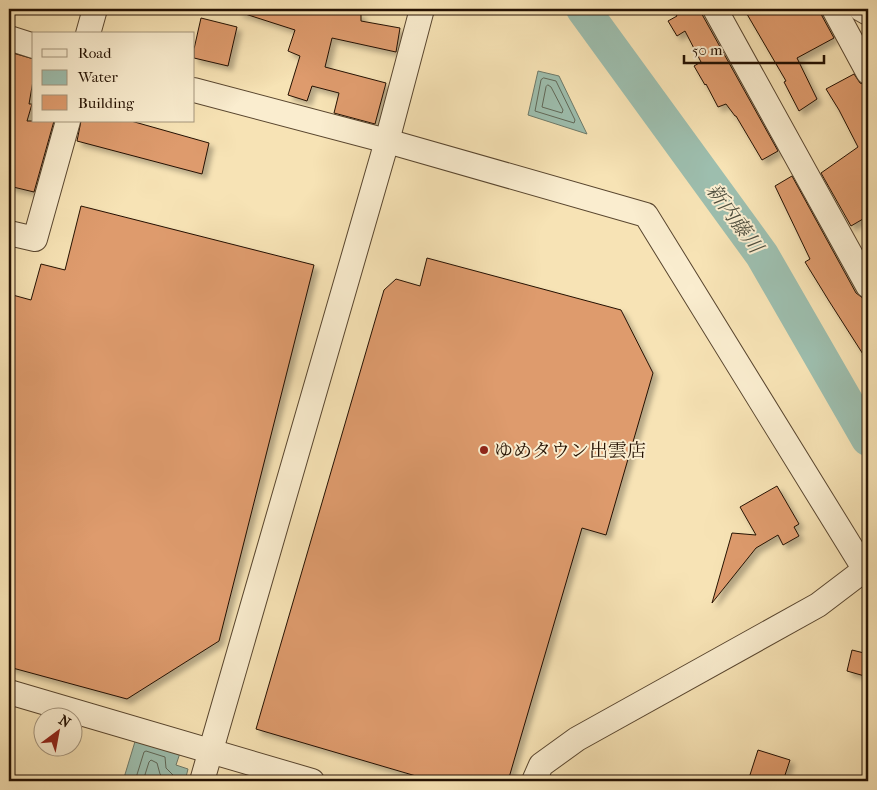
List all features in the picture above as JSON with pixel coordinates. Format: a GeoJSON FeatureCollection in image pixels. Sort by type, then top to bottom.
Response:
{"type":"FeatureCollection","features":[{"type":"Feature","properties":{"kind":"street"},"geometry":{"type":"LineString","coordinates":[[89,32],[95,9]]}},
{"type":"Feature","properties":{"kind":"street"},"geometry":{"type":"LineString","coordinates":[[202,781],[387,141],[422,9]]}},
{"type":"Feature","properties":{"kind":"street"},"geometry":{"type":"LineString","coordinates":[[715,9],[868,286]]}},
{"type":"Feature","properties":{"kind":"street"},"geometry":{"type":"LineString","coordinates":[[834,9],[868,72]]}},
{"type":"Feature","properties":{"kind":"street"},"geometry":{"type":"LineString","coordinates":[[861,9],[868,13]]}},
{"type":"Feature","properties":{"kind":"street"},"geometry":{"type":"LineString","coordinates":[[9,38],[32,45]]}},
{"type":"Feature","properties":{"kind":"street"},"geometry":{"type":"LineString","coordinates":[[195,90],[387,141],[646,214],[866,569],[818,605],[577,739],[541,765],[534,781]]}},
{"type":"Feature","properties":{"kind":"street"},"geometry":{"type":"LineString","coordinates":[[9,234],[35,239],[68,122]]}},
{"type":"Feature","properties":{"kind":"street"},"geometry":{"type":"LineString","coordinates":[[9,692],[312,781]]}},
{"type":"Feature","properties":{"kind":"water"},"geometry":{"type":"Polygon","coordinates":[[[538,71],[559,76],[587,134],[528,115],[538,71]]]}},
{"type":"Feature","properties":{"kind":"water"},"geometry":{"type":"Polygon","coordinates":[[[137,735],[181,750],[176,765],[188,769],[185,781],[123,781],[137,735]]]}},
{"type":"Feature","properties":{"kind":"building"},"geometry":{"type":"Polygon","coordinates":[[[239,9],[344,9],[361,14],[361,21],[400,28],[396,52],[332,38],[325,67],[386,83],[375,124],[334,113],[339,93],[312,86],[307,101],[288,95],[300,56],[288,51],[295,30],[239,12],[239,9]]]}},
{"type":"Feature","properties":{"kind":"building"},"geometry":{"type":"Polygon","coordinates":[[[673,9],[699,9],[778,151],[762,160],[736,116],[726,104],[718,107],[694,66],[701,62],[685,31],[677,36],[668,21],[677,16],[673,9]]]}},
{"type":"Feature","properties":{"kind":"building"},"geometry":{"type":"Polygon","coordinates":[[[744,9],[820,9],[834,38],[797,58],[817,99],[799,111],[784,82],[786,81],[744,9]]]}},
{"type":"Feature","properties":{"kind":"building"},"geometry":{"type":"Polygon","coordinates":[[[201,18],[237,27],[228,66],[195,58],[195,45],[201,18]]]}},
{"type":"Feature","properties":{"kind":"building"},"geometry":{"type":"Polygon","coordinates":[[[9,52],[32,58],[32,87],[29,104],[32,104],[27,121],[54,122],[34,192],[9,186],[9,52]]]}},
{"type":"Feature","properties":{"kind":"building"},"geometry":{"type":"Polygon","coordinates":[[[854,74],[860,83],[868,86],[868,216],[851,226],[821,173],[858,147],[826,89],[854,74]]]}},
{"type":"Feature","properties":{"kind":"building"},"geometry":{"type":"Polygon","coordinates":[[[81,122],[135,122],[209,143],[202,174],[77,141],[81,122]]]}},
{"type":"Feature","properties":{"kind":"building"},"geometry":{"type":"Polygon","coordinates":[[[792,176],[856,293],[864,299],[868,307],[868,362],[805,262],[810,259],[775,186],[792,176]]]}},
{"type":"Feature","properties":{"kind":"building"},"geometry":{"type":"Polygon","coordinates":[[[81,206],[314,265],[219,641],[127,699],[9,667],[9,294],[31,300],[41,264],[65,270],[81,206]]]}},
{"type":"Feature","properties":{"kind":"building","name":"ゆめタウン出雲店"},"geometry":{"type":"Polygon","coordinates":[[[427,258],[621,310],[653,373],[606,535],[582,528],[508,781],[433,781],[256,729],[384,290],[396,279],[420,286],[427,258]]]}},
{"type":"Feature","properties":{"kind":"building"},"geometry":{"type":"Polygon","coordinates":[[[777,486],[799,524],[794,527],[799,536],[783,545],[778,535],[756,548],[712,603],[732,533],[756,535],[740,507],[777,486]]]}},
{"type":"Feature","properties":{"kind":"building"},"geometry":{"type":"Polygon","coordinates":[[[852,650],[868,654],[868,677],[847,671],[852,650]]]}},
{"type":"Feature","properties":{"kind":"building"},"geometry":{"type":"Polygon","coordinates":[[[758,750],[790,760],[783,781],[748,781],[758,750]]]}},
{"type":"Feature","properties":{"kind":"waterway","name":"新内藤川"},"geometry":{"type":"LineString","coordinates":[[583,9],[762,255],[868,439]]}},
{"type":"Feature","properties":{"kind":"place","name":"ゆめタウン出雲店"},"geometry":{"type":"Point","coordinates":[484,450]}}]}
